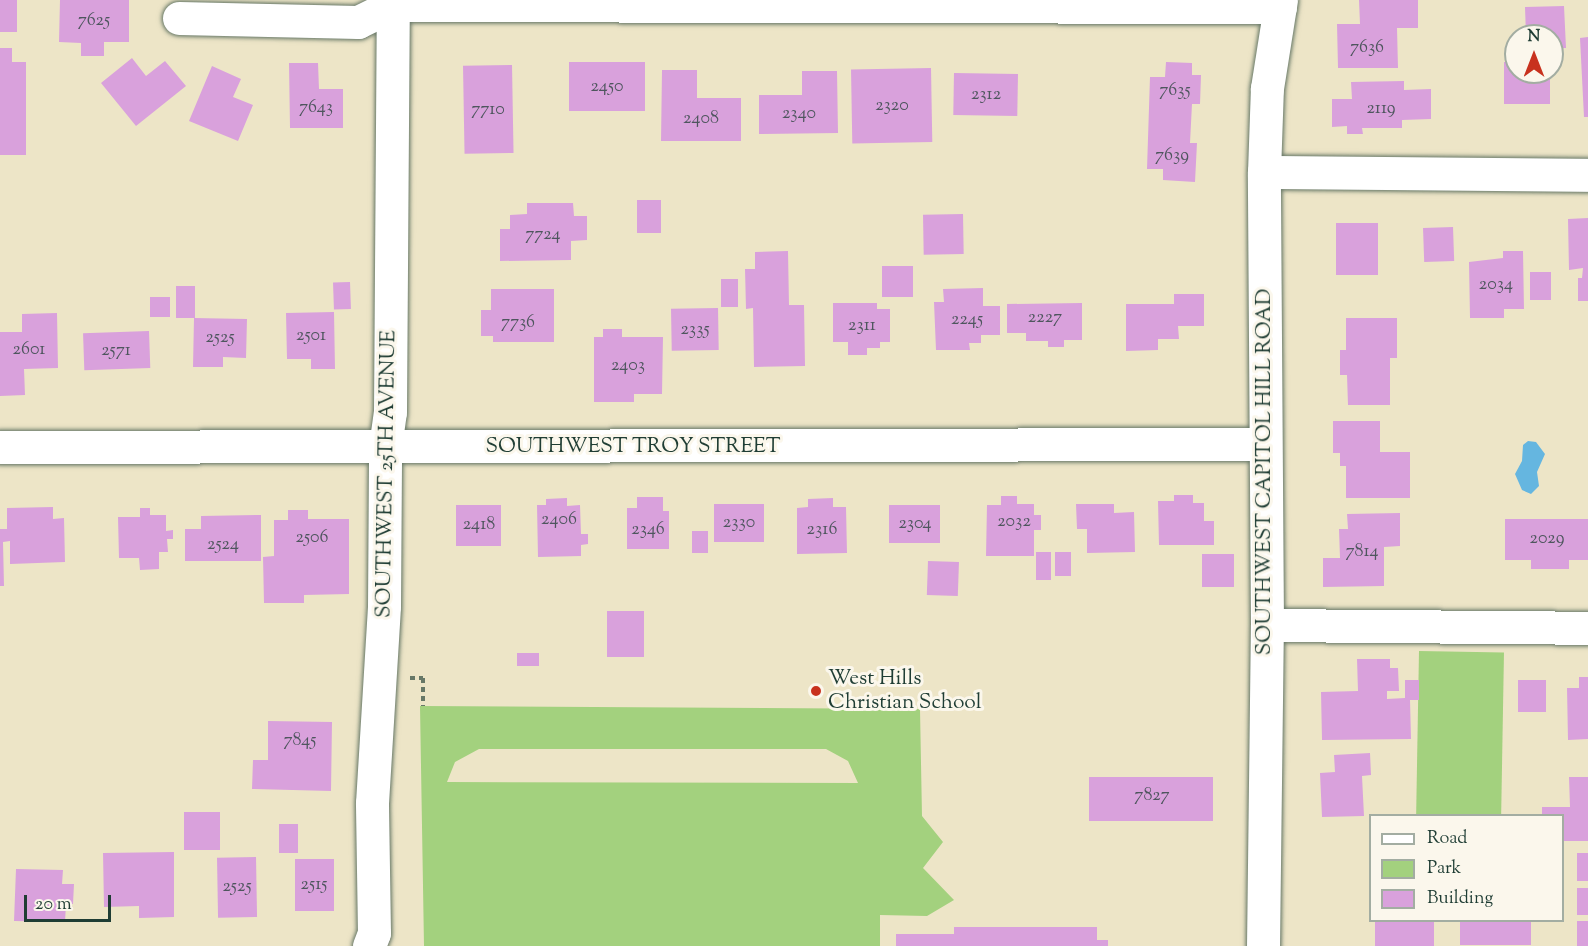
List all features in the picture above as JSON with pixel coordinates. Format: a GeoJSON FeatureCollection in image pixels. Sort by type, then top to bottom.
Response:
{"type":"FeatureCollection","features":[{"type":"Feature","properties":{"kind":"street"},"geometry":{"type":"LineString","coordinates":[[179,18],[358,22],[393,2],[1280,3]]}},
{"type":"Feature","properties":{"kind":"street","name":"SOUTHWEST 25TH AVENUE"},"geometry":{"type":"LineString","coordinates":[[369,946],[374,933],[372,803],[384,606],[385,447],[390,412],[393,2]]}},
{"type":"Feature","properties":{"kind":"street","name":"SOUTHWEST CAPITOL HILL ROAD"},"geometry":{"type":"LineString","coordinates":[[1263,946],[1267,625],[1264,172],[1267,88],[1280,3]]}},
{"type":"Feature","properties":{"kind":"street"},"geometry":{"type":"LineString","coordinates":[[1264,172],[1588,175]]}},
{"type":"Feature","properties":{"kind":"street","name":"SOUTHWEST TROY STREET"},"geometry":{"type":"LineString","coordinates":[[0,447],[1265,444]]}},
{"type":"Feature","properties":{"kind":"street"},"geometry":{"type":"LineString","coordinates":[[1267,625],[1588,628]]}},
{"type":"Feature","properties":{"kind":"green space"},"geometry":{"type":"Polygon","coordinates":[[[1419,651],[1504,652],[1501,814],[1416,814],[1419,651]]]}},
{"type":"Feature","properties":{"kind":"green space"},"geometry":{"type":"Polygon","coordinates":[[[420,706],[920,709],[922,816],[943,842],[923,868],[954,900],[927,916],[880,915],[880,946],[424,946],[420,706]],[[479,749],[455,762],[447,782],[858,783],[848,761],[826,749],[479,749]]]}},
{"type":"Feature","properties":{"kind":"water"},"geometry":{"type":"Polygon","coordinates":[[[1528,441],[1536,442],[1545,454],[1537,472],[1539,486],[1531,494],[1522,490],[1515,474],[1522,461],[1523,445],[1528,441]]]}},
{"type":"Feature","properties":{"kind":"building"},"geometry":{"type":"Polygon","coordinates":[[[0,0],[17,0],[17,32],[0,32],[0,0]]]}},
{"type":"Feature","properties":{"kind":"building"},"geometry":{"type":"Polygon","coordinates":[[[60,0],[129,0],[129,42],[104,42],[104,56],[81,56],[81,43],[59,42],[60,0]]]}},
{"type":"Feature","properties":{"kind":"building"},"geometry":{"type":"Polygon","coordinates":[[[1359,0],[1418,0],[1418,28],[1397,28],[1398,68],[1338,68],[1337,24],[1360,24],[1359,0]]]}},
{"type":"Feature","properties":{"kind":"building"},"geometry":{"type":"Polygon","coordinates":[[[1564,6],[1566,48],[1564,48],[1564,24],[1526,24],[1525,7],[1564,6]]]}},
{"type":"Feature","properties":{"kind":"building"},"geometry":{"type":"Polygon","coordinates":[[[1588,37],[1588,117],[1584,117],[1580,38],[1588,37]]]}},
{"type":"Feature","properties":{"kind":"building"},"geometry":{"type":"Polygon","coordinates":[[[0,48],[12,48],[12,62],[26,62],[26,155],[0,155],[0,48]]]}},
{"type":"Feature","properties":{"kind":"building"},"geometry":{"type":"Polygon","coordinates":[[[132,58],[146,76],[165,61],[186,86],[136,126],[101,83],[132,58]]]}},
{"type":"Feature","properties":{"kind":"building"},"geometry":{"type":"Polygon","coordinates":[[[569,62],[645,62],[645,111],[569,111],[569,62]]]}},
{"type":"Feature","properties":{"kind":"building"},"geometry":{"type":"Polygon","coordinates":[[[1166,62],[1192,63],[1192,75],[1201,75],[1200,104],[1192,104],[1190,143],[1197,143],[1195,182],[1163,180],[1163,169],[1147,169],[1150,77],[1165,77],[1166,62]]]}},
{"type":"Feature","properties":{"kind":"building"},"geometry":{"type":"Polygon","coordinates":[[[289,63],[318,63],[319,89],[343,89],[343,128],[290,128],[289,63]]]}},
{"type":"Feature","properties":{"kind":"building"},"geometry":{"type":"Polygon","coordinates":[[[512,65],[514,153],[465,154],[463,66],[512,65]]]}},
{"type":"Feature","properties":{"kind":"building"},"geometry":{"type":"Polygon","coordinates":[[[212,66],[241,79],[233,97],[253,105],[238,141],[189,121],[212,66]]]}},
{"type":"Feature","properties":{"kind":"building"},"geometry":{"type":"Polygon","coordinates":[[[931,68],[932,142],[852,143],[851,69],[931,68]]]}},
{"type":"Feature","properties":{"kind":"building"},"geometry":{"type":"Polygon","coordinates":[[[662,70],[697,70],[697,98],[741,98],[741,141],[661,141],[662,70]]]}},
{"type":"Feature","properties":{"kind":"building"},"geometry":{"type":"Polygon","coordinates":[[[802,71],[837,71],[838,133],[759,134],[759,95],[802,95],[802,71]]]}},
{"type":"Feature","properties":{"kind":"building"},"geometry":{"type":"Polygon","coordinates":[[[954,73],[1018,74],[1017,116],[953,115],[954,73]]]}},
{"type":"Feature","properties":{"kind":"building"},"geometry":{"type":"Polygon","coordinates":[[[1404,81],[1404,90],[1431,89],[1431,119],[1402,120],[1402,128],[1362,128],[1363,134],[1347,134],[1347,126],[1332,127],[1332,99],[1352,99],[1351,82],[1404,81]]]}},
{"type":"Feature","properties":{"kind":"building"},"geometry":{"type":"Polygon","coordinates":[[[1504,84],[1550,84],[1550,104],[1504,104],[1504,84]]]}},
{"type":"Feature","properties":{"kind":"building"},"geometry":{"type":"Polygon","coordinates":[[[637,200],[661,200],[661,233],[637,233],[637,200]]]}},
{"type":"Feature","properties":{"kind":"building"},"geometry":{"type":"Polygon","coordinates":[[[527,203],[573,203],[574,216],[587,216],[587,240],[571,241],[571,260],[500,261],[500,229],[510,229],[510,215],[527,214],[527,203]]]}},
{"type":"Feature","properties":{"kind":"building"},"geometry":{"type":"Polygon","coordinates":[[[963,214],[964,254],[924,255],[923,215],[963,214]]]}},
{"type":"Feature","properties":{"kind":"building"},"geometry":{"type":"Polygon","coordinates":[[[1588,218],[1588,301],[1578,301],[1578,278],[1582,278],[1583,268],[1569,270],[1568,219],[1588,218]]]}},
{"type":"Feature","properties":{"kind":"building"},"geometry":{"type":"Polygon","coordinates":[[[1336,223],[1378,223],[1378,275],[1336,275],[1336,223]]]}},
{"type":"Feature","properties":{"kind":"building"},"geometry":{"type":"Polygon","coordinates":[[[1453,227],[1454,261],[1424,262],[1423,228],[1453,227]]]}},
{"type":"Feature","properties":{"kind":"building"},"geometry":{"type":"Polygon","coordinates":[[[788,251],[789,305],[804,305],[805,366],[754,367],[753,308],[746,309],[745,269],[755,269],[755,252],[788,251]]]}},
{"type":"Feature","properties":{"kind":"building"},"geometry":{"type":"Polygon","coordinates":[[[1503,251],[1523,251],[1524,309],[1504,309],[1504,318],[1470,318],[1469,262],[1503,258],[1503,251]]]}},
{"type":"Feature","properties":{"kind":"building"},"geometry":{"type":"Polygon","coordinates":[[[882,266],[913,266],[913,297],[882,297],[882,266]]]}},
{"type":"Feature","properties":{"kind":"building"},"geometry":{"type":"Polygon","coordinates":[[[1530,272],[1551,272],[1551,300],[1530,300],[1530,272]]]}},
{"type":"Feature","properties":{"kind":"building"},"geometry":{"type":"Polygon","coordinates":[[[721,279],[738,279],[738,307],[721,307],[721,279]]]}},
{"type":"Feature","properties":{"kind":"building"},"geometry":{"type":"Polygon","coordinates":[[[350,282],[351,309],[334,310],[333,283],[350,282]]]}},
{"type":"Feature","properties":{"kind":"building"},"geometry":{"type":"Polygon","coordinates":[[[176,286],[195,286],[195,318],[176,318],[176,286]]]}},
{"type":"Feature","properties":{"kind":"building"},"geometry":{"type":"Polygon","coordinates":[[[983,288],[983,306],[1000,306],[1000,335],[981,335],[981,343],[969,343],[970,350],[936,350],[934,302],[944,302],[943,289],[983,288]]]}},
{"type":"Feature","properties":{"kind":"building"},"geometry":{"type":"Polygon","coordinates":[[[491,289],[554,289],[554,342],[493,342],[493,336],[481,336],[481,310],[491,310],[491,289]]]}},
{"type":"Feature","properties":{"kind":"building"},"geometry":{"type":"Polygon","coordinates":[[[1174,294],[1204,294],[1204,326],[1178,326],[1179,339],[1158,339],[1158,350],[1126,351],[1126,304],[1174,304],[1174,294]]]}},
{"type":"Feature","properties":{"kind":"building"},"geometry":{"type":"Polygon","coordinates":[[[150,297],[170,297],[170,317],[150,317],[150,297]]]}},
{"type":"Feature","properties":{"kind":"building"},"geometry":{"type":"Polygon","coordinates":[[[833,303],[877,303],[877,309],[890,309],[890,342],[880,342],[880,348],[867,348],[867,355],[848,355],[848,342],[833,342],[833,303]]]}},
{"type":"Feature","properties":{"kind":"building"},"geometry":{"type":"Polygon","coordinates":[[[1082,303],[1082,340],[1064,340],[1064,347],[1048,347],[1048,341],[1026,341],[1026,333],[1007,333],[1007,304],[1082,303]]]}},
{"type":"Feature","properties":{"kind":"building"},"geometry":{"type":"Polygon","coordinates":[[[718,308],[719,350],[672,351],[671,309],[718,308]]]}},
{"type":"Feature","properties":{"kind":"building"},"geometry":{"type":"Polygon","coordinates":[[[334,312],[335,369],[311,369],[311,359],[287,359],[286,313],[334,312]]]}},
{"type":"Feature","properties":{"kind":"building"},"geometry":{"type":"Polygon","coordinates":[[[57,313],[58,368],[24,369],[25,395],[0,396],[0,332],[22,332],[22,314],[57,313]]]}},
{"type":"Feature","properties":{"kind":"building"},"geometry":{"type":"Polygon","coordinates":[[[194,318],[247,319],[246,358],[223,357],[223,367],[193,367],[194,318]]]}},
{"type":"Feature","properties":{"kind":"building"},"geometry":{"type":"Polygon","coordinates":[[[1346,318],[1397,318],[1397,358],[1390,358],[1390,405],[1348,405],[1347,375],[1340,375],[1340,350],[1346,350],[1346,318]]]}},
{"type":"Feature","properties":{"kind":"building"},"geometry":{"type":"Polygon","coordinates":[[[603,329],[622,329],[622,337],[663,337],[662,394],[634,394],[634,402],[594,402],[594,337],[603,337],[603,329]]]}},
{"type":"Feature","properties":{"kind":"building"},"geometry":{"type":"Polygon","coordinates":[[[149,331],[150,368],[84,370],[83,333],[149,331]]]}},
{"type":"Feature","properties":{"kind":"building"},"geometry":{"type":"Polygon","coordinates":[[[1333,421],[1380,421],[1380,452],[1410,452],[1410,498],[1346,498],[1346,466],[1340,466],[1340,453],[1333,453],[1333,421]]]}},
{"type":"Feature","properties":{"kind":"building"},"geometry":{"type":"Polygon","coordinates":[[[1174,495],[1193,495],[1193,503],[1204,503],[1204,521],[1214,521],[1214,545],[1159,545],[1158,501],[1174,501],[1174,495]]]}},
{"type":"Feature","properties":{"kind":"building"},"geometry":{"type":"Polygon","coordinates":[[[1001,496],[1017,496],[1017,504],[1034,504],[1034,515],[1041,515],[1041,530],[1034,530],[1034,556],[986,556],[987,505],[1001,505],[1001,496]]]}},
{"type":"Feature","properties":{"kind":"building"},"geometry":{"type":"Polygon","coordinates":[[[637,497],[663,497],[663,511],[669,511],[669,549],[627,549],[627,508],[637,508],[637,497]]]}},
{"type":"Feature","properties":{"kind":"building"},"geometry":{"type":"Polygon","coordinates":[[[567,498],[567,506],[580,505],[581,534],[588,534],[588,544],[581,545],[581,556],[538,557],[537,505],[546,505],[546,499],[567,498]]]}},
{"type":"Feature","properties":{"kind":"building"},"geometry":{"type":"Polygon","coordinates":[[[833,498],[833,507],[846,507],[847,553],[797,554],[797,508],[808,507],[808,499],[833,498]]]}},
{"type":"Feature","properties":{"kind":"building"},"geometry":{"type":"Polygon","coordinates":[[[714,504],[764,504],[764,542],[714,542],[714,504]]]}},
{"type":"Feature","properties":{"kind":"building"},"geometry":{"type":"Polygon","coordinates":[[[1076,504],[1114,504],[1114,513],[1134,512],[1135,552],[1087,553],[1087,529],[1077,529],[1076,504]]]}},
{"type":"Feature","properties":{"kind":"building"},"geometry":{"type":"Polygon","coordinates":[[[456,505],[501,505],[501,546],[456,546],[456,505]]]}},
{"type":"Feature","properties":{"kind":"building"},"geometry":{"type":"Polygon","coordinates":[[[889,505],[940,505],[940,543],[889,543],[889,505]]]}},
{"type":"Feature","properties":{"kind":"building"},"geometry":{"type":"Polygon","coordinates":[[[53,507],[53,519],[64,518],[65,562],[10,564],[10,541],[3,542],[4,586],[0,586],[0,529],[7,529],[7,508],[53,507]]]}},
{"type":"Feature","properties":{"kind":"building"},"geometry":{"type":"Polygon","coordinates":[[[140,508],[150,508],[150,515],[166,515],[166,531],[173,530],[173,539],[167,539],[168,552],[159,552],[159,569],[140,570],[139,558],[119,558],[118,517],[140,517],[140,508]]]}},
{"type":"Feature","properties":{"kind":"building"},"geometry":{"type":"Polygon","coordinates":[[[288,510],[308,510],[308,519],[349,519],[349,594],[304,595],[304,603],[264,603],[263,557],[274,556],[274,520],[288,520],[288,510]]]}},
{"type":"Feature","properties":{"kind":"building"},"geometry":{"type":"Polygon","coordinates":[[[1400,513],[1400,546],[1384,547],[1384,586],[1323,587],[1323,558],[1340,558],[1339,529],[1348,529],[1347,514],[1400,513]]]}},
{"type":"Feature","properties":{"kind":"building"},"geometry":{"type":"Polygon","coordinates":[[[261,515],[261,561],[185,561],[185,529],[201,529],[201,516],[261,515]]]}},
{"type":"Feature","properties":{"kind":"building"},"geometry":{"type":"Polygon","coordinates":[[[1505,519],[1588,519],[1588,560],[1569,560],[1569,569],[1531,569],[1531,560],[1505,560],[1505,519]]]}},
{"type":"Feature","properties":{"kind":"building"},"geometry":{"type":"Polygon","coordinates":[[[692,531],[708,531],[708,553],[692,553],[692,531]]]}},
{"type":"Feature","properties":{"kind":"building"},"geometry":{"type":"Polygon","coordinates":[[[1036,552],[1051,552],[1051,580],[1036,580],[1036,552]]]}},
{"type":"Feature","properties":{"kind":"building"},"geometry":{"type":"Polygon","coordinates":[[[1055,552],[1071,552],[1071,576],[1055,576],[1055,552]]]}},
{"type":"Feature","properties":{"kind":"building"},"geometry":{"type":"Polygon","coordinates":[[[1202,554],[1234,554],[1234,587],[1202,587],[1202,554]]]}},
{"type":"Feature","properties":{"kind":"building"},"geometry":{"type":"Polygon","coordinates":[[[928,561],[959,562],[958,596],[927,595],[928,561]]]}},
{"type":"Feature","properties":{"kind":"building"},"geometry":{"type":"Polygon","coordinates":[[[607,611],[644,611],[644,657],[607,657],[607,611]]]}},
{"type":"Feature","properties":{"kind":"building"},"geometry":{"type":"Polygon","coordinates":[[[517,653],[539,653],[539,666],[517,666],[517,653]]]}},
{"type":"Feature","properties":{"kind":"building"},"geometry":{"type":"Polygon","coordinates":[[[1357,659],[1390,659],[1390,668],[1398,668],[1399,691],[1387,691],[1387,699],[1405,698],[1405,680],[1419,680],[1419,700],[1410,700],[1411,739],[1322,740],[1321,692],[1358,691],[1357,659]]]}},
{"type":"Feature","properties":{"kind":"building"},"geometry":{"type":"Polygon","coordinates":[[[1579,677],[1588,677],[1588,739],[1568,740],[1567,688],[1579,688],[1579,677]]]}},
{"type":"Feature","properties":{"kind":"building"},"geometry":{"type":"Polygon","coordinates":[[[1518,680],[1546,680],[1546,712],[1518,712],[1518,680]]]}},
{"type":"Feature","properties":{"kind":"building"},"geometry":{"type":"Polygon","coordinates":[[[268,721],[332,722],[331,791],[252,789],[253,760],[268,760],[268,721]]]}},
{"type":"Feature","properties":{"kind":"building"},"geometry":{"type":"Polygon","coordinates":[[[1370,753],[1371,775],[1362,776],[1364,816],[1322,817],[1320,773],[1335,772],[1334,755],[1370,753]]]}},
{"type":"Feature","properties":{"kind":"building"},"geometry":{"type":"Polygon","coordinates":[[[1089,777],[1213,777],[1213,821],[1089,821],[1089,777]]]}},
{"type":"Feature","properties":{"kind":"building"},"geometry":{"type":"Polygon","coordinates":[[[1569,777],[1588,777],[1588,841],[1564,841],[1564,814],[1542,814],[1542,807],[1570,807],[1569,777]]]}},
{"type":"Feature","properties":{"kind":"building"},"geometry":{"type":"Polygon","coordinates":[[[184,812],[220,812],[220,850],[184,850],[184,812]]]}},
{"type":"Feature","properties":{"kind":"building"},"geometry":{"type":"Polygon","coordinates":[[[279,824],[298,824],[298,853],[279,853],[279,824]]]}},
{"type":"Feature","properties":{"kind":"building"},"geometry":{"type":"Polygon","coordinates":[[[174,852],[174,917],[139,918],[139,906],[104,907],[103,853],[174,852]]]}},
{"type":"Feature","properties":{"kind":"building"},"geometry":{"type":"Polygon","coordinates":[[[1577,853],[1588,853],[1588,881],[1577,881],[1577,853]]]}},
{"type":"Feature","properties":{"kind":"building"},"geometry":{"type":"Polygon","coordinates":[[[256,857],[257,917],[218,918],[217,858],[256,857]]]}},
{"type":"Feature","properties":{"kind":"building"},"geometry":{"type":"Polygon","coordinates":[[[295,859],[334,859],[334,911],[295,911],[295,859]]]}},
{"type":"Feature","properties":{"kind":"building"},"geometry":{"type":"Polygon","coordinates":[[[16,869],[63,870],[62,884],[74,884],[73,904],[66,904],[65,922],[14,921],[16,869]]]}},
{"type":"Feature","properties":{"kind":"building"},"geometry":{"type":"Polygon","coordinates":[[[1577,888],[1588,888],[1588,915],[1577,915],[1577,888]]]}},
{"type":"Feature","properties":{"kind":"building"},"geometry":{"type":"Polygon","coordinates":[[[1577,921],[1588,921],[1588,946],[1577,946],[1577,921]]]}},
{"type":"Feature","properties":{"kind":"building"},"geometry":{"type":"Polygon","coordinates":[[[1375,922],[1434,922],[1434,946],[1375,946],[1375,922]]]}},
{"type":"Feature","properties":{"kind":"building"},"geometry":{"type":"Polygon","coordinates":[[[1460,922],[1531,922],[1531,945],[1460,945],[1460,922]]]}},
{"type":"Feature","properties":{"kind":"building"},"geometry":{"type":"Polygon","coordinates":[[[954,927],[1097,927],[1097,940],[1108,940],[1108,946],[896,946],[896,934],[954,934],[954,927]]]}},
{"type":"Feature","properties":{"kind":"place","name":"West Hills Christian School"},"geometry":{"type":"Point","coordinates":[816,691]}}]}
